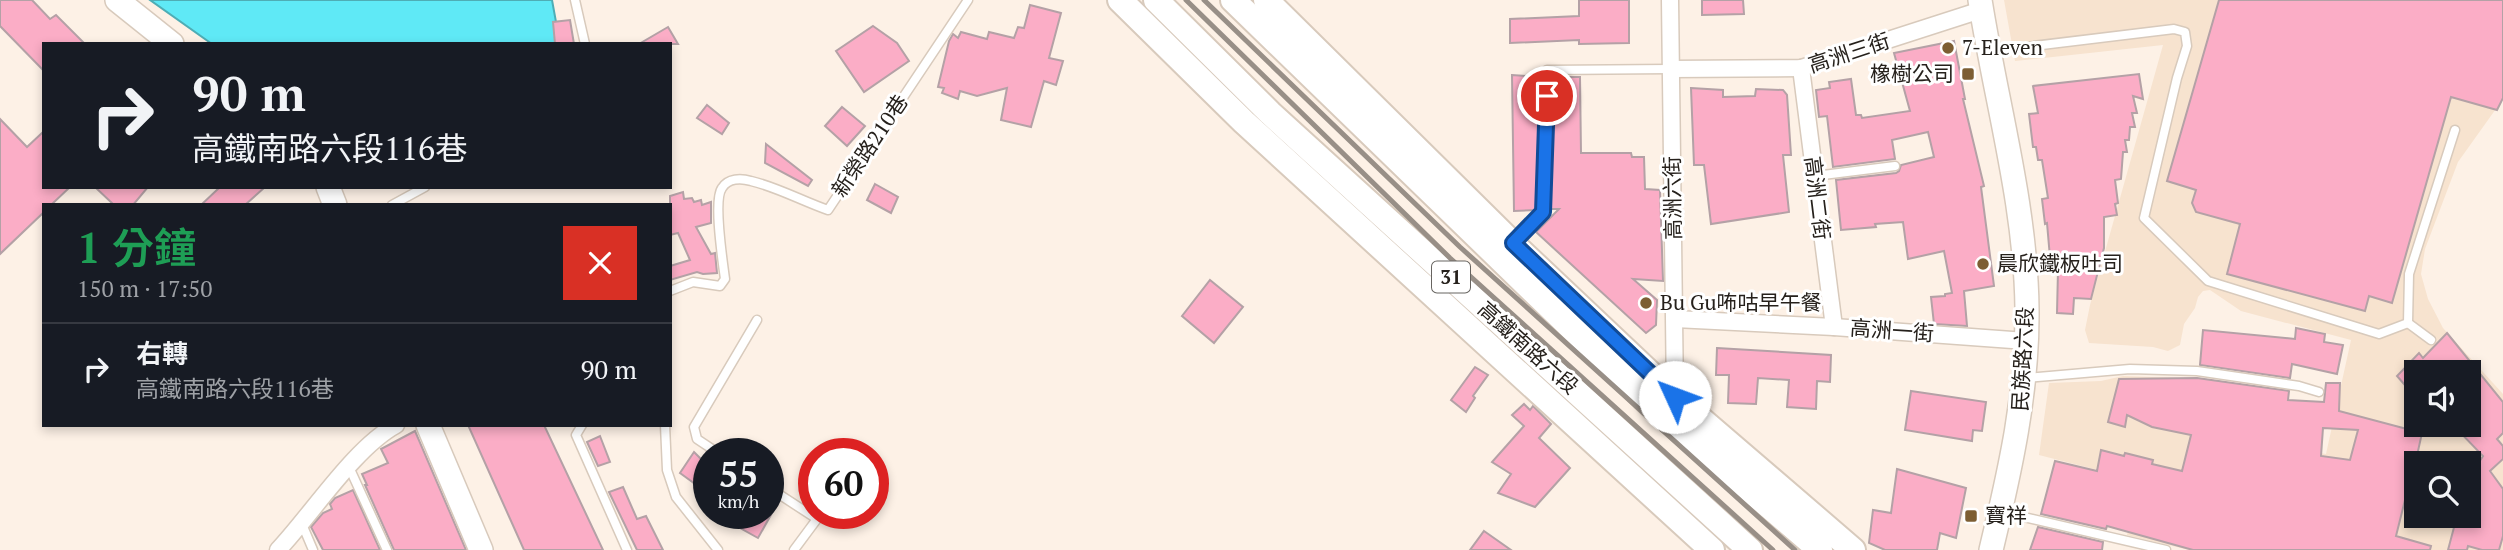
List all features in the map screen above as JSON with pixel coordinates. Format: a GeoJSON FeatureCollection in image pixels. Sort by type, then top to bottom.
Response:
{"type":"FeatureCollection","features":[{"type":"Feature","properties":{"kind":"main road"},"geometry":{"type":"LineString","coordinates":[[117,0],[170,42]]}},
{"type":"Feature","properties":{"kind":"main road","name":"高鐵南路六段"},"geometry":{"type":"LineString","coordinates":[[1120,0],[1244,122],[1712,550]]}},
{"type":"Feature","properties":{"kind":"main road","name":"高鐵南路六段"},"geometry":{"type":"LineString","coordinates":[[1156,0],[1270,113],[1750,550]]}},
{"type":"Feature","properties":{"kind":"main road","name":"高鐵南路六段"},"geometry":{"type":"LineString","coordinates":[[1233,0],[1653,407],[1820,550]]}},
{"type":"Feature","properties":{"kind":"main road"},"geometry":{"type":"LineString","coordinates":[[1239,0],[1314,48]]}},
{"type":"Feature","properties":{"kind":"main road"},"geometry":{"type":"LineString","coordinates":[[1266,0],[1513,243],[1675,397],[1853,550]]}},
{"type":"Feature","properties":{"kind":"main road","name":"民族路六段"},"geometry":{"type":"LineString","coordinates":[[1981,5],[2021,232],[2027,309],[2019,425],[1990,547]]}},
{"type":"Feature","properties":{"kind":"main road"},"geometry":{"type":"LineString","coordinates":[[1192,72],[1270,113]]}},
{"type":"Feature","properties":{"kind":"main road"},"geometry":{"type":"LineString","coordinates":[[429,427],[481,550]]}},
{"type":"Feature","properties":{"kind":"street","name":"高洲六街"},"geometry":{"type":"LineString","coordinates":[[1670,0],[1675,397]]}},
{"type":"Feature","properties":{"kind":"street","name":"高洲三街"},"geometry":{"type":"LineString","coordinates":[[1671,69],[1801,68],[1981,5]]}},
{"type":"Feature","properties":{"kind":"street","name":"高洲二街"},"geometry":{"type":"LineString","coordinates":[[1801,68],[1834,327]]}},
{"type":"Feature","properties":{"kind":"street","name":"高洲一街"},"geometry":{"type":"LineString","coordinates":[[1675,319],[2026,341]]}},
{"type":"Feature","properties":{"kind":"street"},"geometry":{"type":"LineString","coordinates":[[278,550],[349,467],[384,432],[393,427]]}},
{"type":"Feature","properties":{"kind":"lane"},"geometry":{"type":"LineString","coordinates":[[575,0],[585,42]]}},
{"type":"Feature","properties":{"kind":"lane","name":"新榮路210巷"},"geometry":{"type":"LineString","coordinates":[[672,290],[694,282],[720,286],[725,279],[718,196],[729,181],[737,178],[751,181],[828,210],[968,0]]}},
{"type":"Feature","properties":{"kind":"lane"},"geometry":{"type":"LineString","coordinates":[[1990,51],[2174,29],[2185,32],[2187,47],[2177,78],[2144,218],[2208,281],[2379,334],[2408,323]]}},
{"type":"Feature","properties":{"kind":"lane"},"geometry":{"type":"LineString","coordinates":[[1513,243],[1543,212],[1547,71],[1671,69]]}},
{"type":"Feature","properties":{"kind":"lane"},"geometry":{"type":"LineString","coordinates":[[2408,323],[2409,274],[2455,130]]}},
{"type":"Feature","properties":{"kind":"lane"},"geometry":{"type":"LineString","coordinates":[[1815,176],[1895,166]]}},
{"type":"Feature","properties":{"kind":"lane"},"geometry":{"type":"LineString","coordinates":[[396,203],[421,189]]}},
{"type":"Feature","properties":{"kind":"lane"},"geometry":{"type":"LineString","coordinates":[[698,438],[694,427],[757,320]]}},
{"type":"Feature","properties":{"kind":"lane"},"geometry":{"type":"LineString","coordinates":[[2408,323],[2431,340]]}},
{"type":"Feature","properties":{"kind":"lane"},"geometry":{"type":"LineString","coordinates":[[2023,379],[2130,369],[2197,371],[2299,386],[2319,392]]}},
{"type":"Feature","properties":{"kind":"lane"},"geometry":{"type":"LineString","coordinates":[[581,427],[576,435],[627,550]]}},
{"type":"Feature","properties":{"kind":"lane"},"geometry":{"type":"LineString","coordinates":[[665,427],[667,470],[676,497],[718,550]]}},
{"type":"Feature","properties":{"kind":"lane"},"geometry":{"type":"LineString","coordinates":[[349,467],[387,550]]}},
{"type":"Feature","properties":{"kind":"lane"},"geometry":{"type":"LineString","coordinates":[[784,497],[817,519],[794,550]]}},
{"type":"Feature","properties":{"kind":"lane"},"geometry":{"type":"LineString","coordinates":[[1999,512],[2166,550]]}},
{"type":"Feature","properties":{"kind":"lane"},"geometry":{"type":"LineString","coordinates":[[302,524],[313,550]]}},
{"type":"Feature","properties":{"kind":"shaded area"},"geometry":{"type":"Polygon","coordinates":[[[2004,0],[2503,0],[2503,99],[2458,162],[2425,249],[2421,274],[2428,299],[2443,328],[2472,360],[2404,360],[2404,437],[2481,437],[2481,370],[2503,394],[2503,550],[2189,550],[2127,535],[2140,481],[2039,455],[2049,383],[2101,381],[2123,376],[2180,378],[2181,433],[2207,434],[2326,454],[2351,340],[2241,311],[2210,290],[2203,291],[2198,297],[2195,308],[2184,324],[2180,345],[2168,351],[2153,347],[2089,343],[2085,330],[2090,305],[2163,45],[2015,61],[2004,0]]]}},
{"type":"Feature","properties":{"kind":"water"},"geometry":{"type":"Polygon","coordinates":[[[150,0],[552,0],[560,42],[209,42],[150,0]]]}},
{"type":"Feature","properties":{"kind":"building"},"geometry":{"type":"Polygon","coordinates":[[[0,0],[32,0],[50,19],[56,15],[83,42],[42,42],[42,69],[0,26],[0,0]]]}},
{"type":"Feature","properties":{"kind":"building"},"geometry":{"type":"Polygon","coordinates":[[[1579,0],[1629,0],[1629,43],[1579,44],[1579,40],[1510,43],[1510,19],[1579,16],[1579,0]]]}},
{"type":"Feature","properties":{"kind":"building"},"geometry":{"type":"Polygon","coordinates":[[[1702,0],[1743,0],[1744,14],[1702,15],[1702,0]]]}},
{"type":"Feature","properties":{"kind":"building"},"geometry":{"type":"Polygon","coordinates":[[[2219,0],[2503,0],[2503,98],[2497,110],[2451,97],[2392,303],[2369,296],[2365,311],[2227,274],[2240,224],[2196,212],[2192,203],[2196,190],[2167,181],[2219,0]]]}},
{"type":"Feature","properties":{"kind":"building"},"geometry":{"type":"Polygon","coordinates":[[[1030,5],[1061,13],[1049,58],[1063,61],[1056,85],[1044,81],[1031,127],[1001,120],[1007,88],[977,96],[960,91],[958,99],[942,93],[944,88],[938,87],[953,34],[958,38],[961,32],[987,39],[989,32],[1014,38],[1018,27],[1024,28],[1030,5]]]}},
{"type":"Feature","properties":{"kind":"building"},"geometry":{"type":"Polygon","coordinates":[[[570,20],[574,42],[555,42],[553,22],[570,20]]]}},
{"type":"Feature","properties":{"kind":"building"},"geometry":{"type":"Polygon","coordinates":[[[873,26],[897,43],[909,61],[864,92],[836,51],[873,26]]]}},
{"type":"Feature","properties":{"kind":"building"},"geometry":{"type":"Polygon","coordinates":[[[668,27],[678,44],[672,42],[642,42],[668,27]]]}},
{"type":"Feature","properties":{"kind":"building"},"geometry":{"type":"Polygon","coordinates":[[[1954,41],[1963,99],[1984,186],[1981,187],[1994,286],[1964,291],[1967,326],[1934,324],[1931,297],[1952,293],[1944,251],[1908,259],[1903,222],[1841,230],[1836,180],[1896,173],[1901,165],[1934,157],[1928,132],[1892,140],[1895,159],[1833,167],[1827,116],[1819,117],[1816,90],[1830,88],[1829,82],[1851,79],[1856,115],[1861,115],[1862,118],[1910,111],[1894,53],[1954,41]]]}},
{"type":"Feature","properties":{"kind":"building"},"geometry":{"type":"Polygon","coordinates":[[[2139,74],[2143,99],[2133,96],[2137,113],[2132,113],[2135,127],[2130,127],[2129,140],[2125,140],[2127,152],[2123,152],[2121,179],[2115,180],[2117,215],[2104,217],[2104,248],[2091,299],[2074,298],[2073,314],[2057,313],[2058,270],[2051,269],[2042,199],[2048,198],[2042,160],[2038,160],[2036,147],[2033,147],[2029,114],[2038,113],[2033,86],[2139,74]]]}},
{"type":"Feature","properties":{"kind":"building"},"geometry":{"type":"Polygon","coordinates":[[[1512,75],[1540,77],[1536,210],[1514,211],[1512,75]]]}},
{"type":"Feature","properties":{"kind":"building"},"geometry":{"type":"Polygon","coordinates":[[[1553,77],[1580,77],[1581,153],[1631,153],[1632,157],[1644,157],[1645,189],[1660,190],[1663,281],[1633,279],[1657,300],[1656,325],[1646,333],[1536,232],[1559,209],[1550,209],[1553,77]]]}},
{"type":"Feature","properties":{"kind":"building"},"geometry":{"type":"Polygon","coordinates":[[[1691,88],[1723,90],[1723,97],[1755,96],[1756,89],[1783,90],[1787,95],[1791,155],[1783,155],[1789,212],[1711,224],[1704,165],[1694,165],[1691,88]]]}},
{"type":"Feature","properties":{"kind":"building"},"geometry":{"type":"Polygon","coordinates":[[[707,105],[729,123],[722,134],[697,118],[707,105]]]}},
{"type":"Feature","properties":{"kind":"building"},"geometry":{"type":"Polygon","coordinates":[[[842,107],[865,126],[847,146],[825,126],[842,107]]]}},
{"type":"Feature","properties":{"kind":"building"},"geometry":{"type":"Polygon","coordinates":[[[0,119],[27,147],[42,133],[42,189],[68,189],[53,203],[42,203],[42,214],[0,254],[0,119]]]}},
{"type":"Feature","properties":{"kind":"building"},"geometry":{"type":"Polygon","coordinates":[[[766,144],[812,180],[808,186],[765,163],[766,144]]]}},
{"type":"Feature","properties":{"kind":"building"},"geometry":{"type":"Polygon","coordinates":[[[875,184],[898,197],[891,213],[867,200],[875,184]]]}},
{"type":"Feature","properties":{"kind":"building"},"geometry":{"type":"Polygon","coordinates":[[[97,189],[146,189],[135,203],[112,203],[97,189]]]}},
{"type":"Feature","properties":{"kind":"building"},"geometry":{"type":"Polygon","coordinates":[[[218,189],[263,189],[247,203],[203,203],[218,189]]]}},
{"type":"Feature","properties":{"kind":"building"},"geometry":{"type":"Polygon","coordinates":[[[683,192],[684,199],[692,198],[694,202],[701,200],[702,205],[711,202],[711,223],[696,227],[711,254],[715,253],[717,273],[697,272],[672,279],[672,265],[690,260],[678,233],[672,234],[670,196],[683,192]]]}},
{"type":"Feature","properties":{"kind":"building"},"geometry":{"type":"Polygon","coordinates":[[[1210,280],[1243,307],[1214,343],[1182,316],[1210,280]]]}},
{"type":"Feature","properties":{"kind":"building"},"geometry":{"type":"Polygon","coordinates":[[[2296,328],[2325,334],[2324,342],[2343,345],[2337,374],[2292,364],[2290,378],[2200,365],[2203,330],[2295,339],[2296,328]]]}},
{"type":"Feature","properties":{"kind":"building"},"geometry":{"type":"Polygon","coordinates":[[[2447,333],[2469,360],[2412,360],[2419,353],[2423,358],[2447,333]]]}},
{"type":"Feature","properties":{"kind":"building"},"geometry":{"type":"Polygon","coordinates":[[[1717,348],[1831,355],[1830,382],[1817,381],[1816,409],[1787,407],[1789,380],[1758,378],[1756,404],[1728,403],[1729,375],[1716,375],[1717,348]]]}},
{"type":"Feature","properties":{"kind":"building"},"geometry":{"type":"Polygon","coordinates":[[[1475,367],[1488,375],[1473,396],[1475,398],[1466,412],[1451,400],[1475,367]]]}},
{"type":"Feature","properties":{"kind":"building"},"geometry":{"type":"Polygon","coordinates":[[[2404,369],[2404,384],[2397,376],[2404,369]]]}},
{"type":"Feature","properties":{"kind":"building"},"geometry":{"type":"Polygon","coordinates":[[[2481,375],[2503,402],[2503,433],[2497,439],[2503,446],[2503,459],[2490,471],[2503,489],[2503,536],[2499,550],[2482,550],[2468,546],[2467,550],[2448,550],[2454,528],[2481,528],[2483,456],[2465,437],[2481,437],[2481,375]]]}},
{"type":"Feature","properties":{"kind":"building"},"geometry":{"type":"Polygon","coordinates":[[[2197,378],[2289,391],[2288,400],[2324,402],[2326,383],[2340,383],[2339,411],[2404,428],[2404,437],[2421,437],[2418,451],[2404,451],[2404,504],[2396,536],[2431,546],[2430,550],[2193,550],[2107,526],[2106,529],[2041,514],[2055,461],[2097,471],[2101,450],[2153,460],[2152,464],[2182,471],[2191,435],[2152,427],[2127,415],[2125,427],[2108,422],[2119,379],[2197,378]],[[2323,428],[2321,456],[2350,460],[2358,430],[2323,428]]]}},
{"type":"Feature","properties":{"kind":"building"},"geometry":{"type":"Polygon","coordinates":[[[1911,391],[1986,402],[1982,431],[1973,430],[1972,441],[1905,430],[1911,391]]]}},
{"type":"Feature","properties":{"kind":"building"},"geometry":{"type":"Polygon","coordinates":[[[1524,404],[1530,410],[1533,406],[1551,424],[1539,438],[1570,468],[1535,507],[1498,493],[1511,474],[1492,462],[1524,426],[1512,415],[1524,404]]]}},
{"type":"Feature","properties":{"kind":"building"},"geometry":{"type":"Polygon","coordinates":[[[469,427],[545,427],[603,550],[524,550],[469,427]]]}},
{"type":"Feature","properties":{"kind":"building"},"geometry":{"type":"Polygon","coordinates":[[[415,431],[466,550],[394,550],[365,485],[362,474],[388,463],[381,449],[415,431]]]}},
{"type":"Feature","properties":{"kind":"building"},"geometry":{"type":"Polygon","coordinates":[[[600,436],[610,462],[598,466],[587,442],[600,436]]]}},
{"type":"Feature","properties":{"kind":"building"},"geometry":{"type":"Polygon","coordinates":[[[693,454],[693,482],[680,473],[693,454]]]}},
{"type":"Feature","properties":{"kind":"building"},"geometry":{"type":"Polygon","coordinates":[[[1897,469],[1966,488],[1956,538],[1940,533],[1937,550],[1885,550],[1869,543],[1873,510],[1891,513],[1897,469]]]}},
{"type":"Feature","properties":{"kind":"building"},"geometry":{"type":"Polygon","coordinates":[[[623,487],[637,519],[646,516],[663,550],[637,550],[609,492],[623,487]]]}},
{"type":"Feature","properties":{"kind":"building"},"geometry":{"type":"Polygon","coordinates":[[[353,490],[380,550],[323,550],[311,527],[323,513],[332,509],[330,504],[335,498],[353,490]]]}},
{"type":"Feature","properties":{"kind":"building"},"geometry":{"type":"Polygon","coordinates":[[[2038,527],[2103,542],[2102,550],[2030,550],[2038,527]]]}},
{"type":"Feature","properties":{"kind":"building"},"geometry":{"type":"Polygon","coordinates":[[[742,529],[763,529],[758,538],[742,529]]]}},
{"type":"Feature","properties":{"kind":"building"},"geometry":{"type":"Polygon","coordinates":[[[1484,531],[1511,550],[1470,550],[1484,531]]]}},
{"type":"Feature","properties":{"kind":"railway"},"geometry":{"type":"LineString","coordinates":[[1186,0],[1450,258],[1773,550]]}},
{"type":"Feature","properties":{"kind":"railway"},"geometry":{"type":"LineString","coordinates":[[1204,0],[1460,247],[1795,550]]}},
{"type":"Feature","properties":{"kind":"place","name":"7-Eleven"},"geometry":{"type":"Point","coordinates":[1948,48]}},
{"type":"Feature","properties":{"kind":"place","name":"橡樹公司"},"geometry":{"type":"Point","coordinates":[1968,74]}},
{"type":"Feature","properties":{"kind":"place","name":"晨欣鐵板吐司"},"geometry":{"type":"Point","coordinates":[1983,264]}},
{"type":"Feature","properties":{"kind":"place","name":"Bu Gu咘咕早午餐"},"geometry":{"type":"Point","coordinates":[1646,303]}},
{"type":"Feature","properties":{"kind":"place","name":"寶祥"},"geometry":{"type":"Point","coordinates":[1971,516]}},
{"type":"Feature","properties":{"kind":"route"},"geometry":{"type":"LineString","coordinates":[[1547,96],[1543,212],[1513,243],[1675,397]]}}]}
